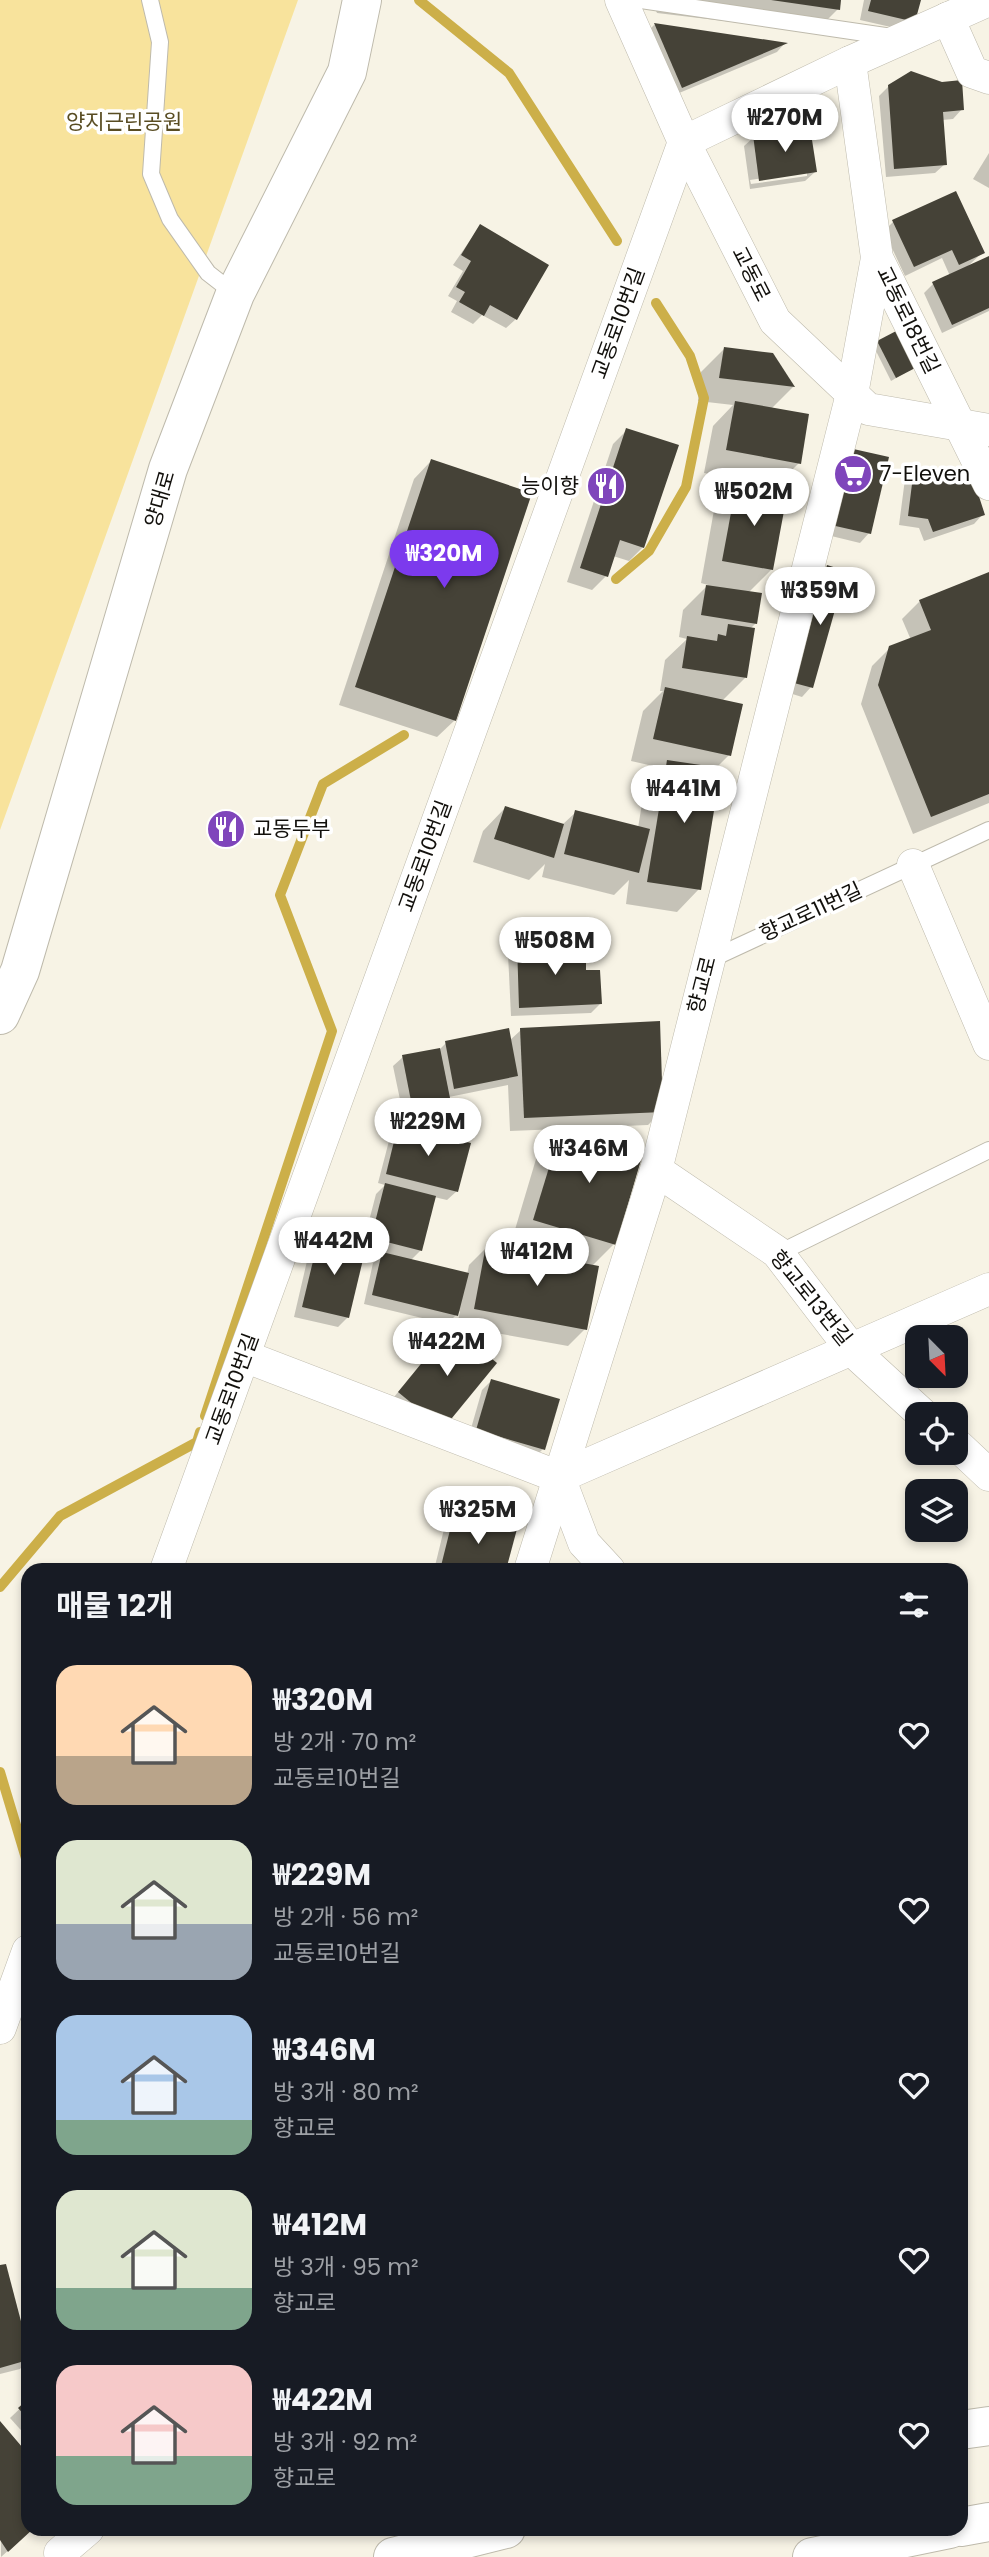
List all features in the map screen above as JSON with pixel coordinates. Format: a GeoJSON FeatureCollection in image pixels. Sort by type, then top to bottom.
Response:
{"type":"FeatureCollection","features":[{"type":"Feature","properties":{"kind":"main road","name":"양대로"},"geometry":{"type":"LineString","coordinates":[[0,1015],[20,971],[168,469],[235,294],[347,72],[362,0]]}},
{"type":"Feature","properties":{"kind":"main road"},"geometry":{"type":"LineString","coordinates":[[968,2429],[989,2426]]}},
{"type":"Feature","properties":{"kind":"main road"},"geometry":{"type":"LineString","coordinates":[[968,2526],[989,2522]]}},
{"type":"Feature","properties":{"kind":"main road"},"geometry":{"type":"LineString","coordinates":[[393,2557],[478,2536]]}},
{"type":"Feature","properties":{"kind":"main road"},"geometry":{"type":"LineString","coordinates":[[811,2557],[915,2536]]}},
{"type":"Feature","properties":{"kind":"street","name":"교동로"},"geometry":{"type":"LineString","coordinates":[[621,0],[684,142],[775,321],[868,410],[975,428]]}},
{"type":"Feature","properties":{"kind":"street"},"geometry":{"type":"LineString","coordinates":[[684,142],[850,62],[989,0]]}},
{"type":"Feature","properties":{"kind":"street"},"geometry":{"type":"LineString","coordinates":[[948,18],[972,72],[989,79]]}},
{"type":"Feature","properties":{"kind":"street","name":"교동로18번길"},"geometry":{"type":"LineString","coordinates":[[850,62],[877,258],[975,428],[989,484]]}},
{"type":"Feature","properties":{"kind":"street","name":"교동로10번길"},"geometry":{"type":"LineString","coordinates":[[169,1563],[684,142]]}},
{"type":"Feature","properties":{"kind":"street","name":"향교로"},"geometry":{"type":"LineString","coordinates":[[532,1563],[656,1170],[852,394],[877,258]]}},
{"type":"Feature","properties":{"kind":"street"},"geometry":{"type":"LineString","coordinates":[[913,865],[989,1044]]}},
{"type":"Feature","properties":{"kind":"street","name":"향교로13번길"},"geometry":{"type":"LineString","coordinates":[[656,1170],[779,1253],[852,1350],[909,1402]]}},
{"type":"Feature","properties":{"kind":"street"},"geometry":{"type":"LineString","coordinates":[[244,1356],[559,1477],[989,1289]]}},
{"type":"Feature","properties":{"kind":"street"},"geometry":{"type":"LineString","coordinates":[[968,1455],[989,1475]]}},
{"type":"Feature","properties":{"kind":"street"},"geometry":{"type":"LineString","coordinates":[[559,1477],[584,1543],[603,1563]]}},
{"type":"Feature","properties":{"kind":"street"},"geometry":{"type":"LineString","coordinates":[[0,2028],[20,1999]]}},
{"type":"Feature","properties":{"kind":"street"},"geometry":{"type":"LineString","coordinates":[[60,2553],[80,2536]]}},
{"type":"Feature","properties":{"kind":"lane"},"geometry":{"type":"LineString","coordinates":[[150,0],[160,43],[151,174],[170,219],[208,273],[235,294]]}},
{"type":"Feature","properties":{"kind":"lane"},"geometry":{"type":"LineString","coordinates":[[641,0],[902,38]]}},
{"type":"Feature","properties":{"kind":"lane","name":"향교로11번길"},"geometry":{"type":"LineString","coordinates":[[709,960],[989,830]]}},
{"type":"Feature","properties":{"kind":"lane"},"geometry":{"type":"LineString","coordinates":[[779,1253],[989,1150]]}},
{"type":"Feature","properties":{"kind":"green space","name":"양지근린공원"},"geometry":{"type":"Polygon","coordinates":[[[0,0],[298,0],[0,830],[0,0]]]}},
{"type":"Feature","properties":{"kind":"building"},"geometry":{"type":"Polygon","coordinates":[[[771,0],[841,0],[840,10],[771,0]]]}},
{"type":"Feature","properties":{"kind":"building"},"geometry":{"type":"Polygon","coordinates":[[[871,0],[921,0],[915,22],[868,11],[871,0]]]}},
{"type":"Feature","properties":{"kind":"building"},"geometry":{"type":"Polygon","coordinates":[[[654,23],[788,43],[682,88],[654,23]]]}},
{"type":"Feature","properties":{"kind":"building"},"geometry":{"type":"Polygon","coordinates":[[[911,71],[942,82],[962,80],[964,110],[943,112],[947,165],[894,169],[888,85],[911,71]]]}},
{"type":"Feature","properties":{"kind":"building"},"geometry":{"type":"Polygon","coordinates":[[[810,127],[817,172],[759,181],[753,135],[810,127]]]}},
{"type":"Feature","properties":{"kind":"building"},"geometry":{"type":"Polygon","coordinates":[[[956,191],[985,253],[959,265],[952,250],[914,267],[892,220],[956,191]]]}},
{"type":"Feature","properties":{"kind":"building"},"geometry":{"type":"Polygon","coordinates":[[[480,224],[549,265],[517,320],[490,305],[484,316],[459,302],[465,292],[456,287],[471,261],[461,255],[480,224]]]}},
{"type":"Feature","properties":{"kind":"building"},"geometry":{"type":"Polygon","coordinates":[[[989,256],[989,308],[952,325],[932,282],[989,256]]]}},
{"type":"Feature","properties":{"kind":"building"},"geometry":{"type":"Polygon","coordinates":[[[900,329],[919,366],[896,378],[877,341],[900,329]]]}},
{"type":"Feature","properties":{"kind":"building"},"geometry":{"type":"Polygon","coordinates":[[[724,347],[773,353],[795,387],[719,378],[724,347]]]}},
{"type":"Feature","properties":{"kind":"building"},"geometry":{"type":"Polygon","coordinates":[[[735,401],[809,414],[801,464],[726,450],[735,401]]]}},
{"type":"Feature","properties":{"kind":"building"},"geometry":{"type":"Polygon","coordinates":[[[626,428],[679,445],[644,548],[620,540],[608,577],[580,568],[626,428]]]}},
{"type":"Feature","properties":{"kind":"building"},"geometry":{"type":"Polygon","coordinates":[[[849,448],[889,457],[871,534],[831,525],[849,448]]]}},
{"type":"Feature","properties":{"kind":"building"},"geometry":{"type":"Polygon","coordinates":[[[431,459],[532,493],[456,721],[355,687],[431,459]]]}},
{"type":"Feature","properties":{"kind":"building"},"geometry":{"type":"Polygon","coordinates":[[[914,468],[972,475],[985,515],[933,532],[928,519],[908,516],[914,468]]]}},
{"type":"Feature","properties":{"kind":"building"},"geometry":{"type":"Polygon","coordinates":[[[736,486],[787,495],[773,570],[722,561],[736,486]]]}},
{"type":"Feature","properties":{"kind":"building"},"geometry":{"type":"Polygon","coordinates":[[[827,565],[846,571],[813,688],[794,683],[827,565]]]}},
{"type":"Feature","properties":{"kind":"building"},"geometry":{"type":"Polygon","coordinates":[[[989,572],[989,794],[931,817],[878,685],[889,646],[931,630],[919,600],[989,572]]]}},
{"type":"Feature","properties":{"kind":"building"},"geometry":{"type":"Polygon","coordinates":[[[706,585],[762,593],[757,624],[701,615],[706,585]]]}},
{"type":"Feature","properties":{"kind":"building"},"geometry":{"type":"Polygon","coordinates":[[[728,624],[755,628],[747,678],[682,668],[687,636],[717,641],[718,634],[726,636],[728,624]]]}},
{"type":"Feature","properties":{"kind":"building"},"geometry":{"type":"Polygon","coordinates":[[[665,687],[743,704],[731,756],[653,739],[665,687]]]}},
{"type":"Feature","properties":{"kind":"building"},"geometry":{"type":"Polygon","coordinates":[[[667,760],[721,768],[701,890],[647,882],[667,760]]]}},
{"type":"Feature","properties":{"kind":"building"},"geometry":{"type":"Polygon","coordinates":[[[505,806],[564,824],[554,858],[494,839],[505,806]]]}},
{"type":"Feature","properties":{"kind":"building"},"geometry":{"type":"Polygon","coordinates":[[[575,810],[650,829],[639,873],[564,854],[575,810]]]}},
{"type":"Feature","properties":{"kind":"building"},"geometry":{"type":"Polygon","coordinates":[[[569,941],[570,960],[586,959],[586,970],[600,970],[602,1004],[519,1008],[517,943],[569,941]]]}},
{"type":"Feature","properties":{"kind":"building"},"geometry":{"type":"Polygon","coordinates":[[[660,1021],[663,1112],[524,1118],[520,1028],[660,1021]]]}},
{"type":"Feature","properties":{"kind":"building"},"geometry":{"type":"Polygon","coordinates":[[[509,1028],[518,1076],[454,1089],[445,1041],[509,1028]]]}},
{"type":"Feature","properties":{"kind":"building"},"geometry":{"type":"Polygon","coordinates":[[[440,1048],[450,1098],[412,1106],[402,1055],[440,1048]]]}},
{"type":"Feature","properties":{"kind":"building"},"geometry":{"type":"Polygon","coordinates":[[[398,1125],[471,1143],[458,1192],[386,1174],[398,1125]]]}},
{"type":"Feature","properties":{"kind":"building"},"geometry":{"type":"Polygon","coordinates":[[[562,1125],[644,1150],[616,1245],[533,1220],[562,1125]]]}},
{"type":"Feature","properties":{"kind":"building"},"geometry":{"type":"Polygon","coordinates":[[[385,1183],[436,1196],[422,1251],[371,1238],[385,1183]]]}},
{"type":"Feature","properties":{"kind":"building"},"geometry":{"type":"Polygon","coordinates":[[[319,1236],[366,1247],[349,1318],[302,1307],[319,1236]]]}},
{"type":"Feature","properties":{"kind":"building"},"geometry":{"type":"Polygon","coordinates":[[[486,1245],[599,1266],[587,1330],[474,1309],[486,1245]]]}},
{"type":"Feature","properties":{"kind":"building"},"geometry":{"type":"Polygon","coordinates":[[[382,1252],[469,1273],[458,1316],[372,1295],[382,1252]]]}},
{"type":"Feature","properties":{"kind":"building"},"geometry":{"type":"Polygon","coordinates":[[[452,1326],[497,1363],[443,1429],[398,1392],[452,1326]]]}},
{"type":"Feature","properties":{"kind":"building"},"geometry":{"type":"Polygon","coordinates":[[[491,1379],[560,1399],[545,1450],[476,1430],[491,1379]]]}},
{"type":"Feature","properties":{"kind":"building"},"geometry":{"type":"Polygon","coordinates":[[[454,1514],[517,1529],[508,1563],[442,1563],[454,1514]]]}},
{"type":"Feature","properties":{"kind":"building"},"geometry":{"type":"Polygon","coordinates":[[[6,2264],[21,2321],[21,2362],[0,2368],[0,2265],[6,2264]]]}},
{"type":"Feature","properties":{"kind":"building"},"geometry":{"type":"Polygon","coordinates":[[[0,2421],[21,2446],[21,2536],[25,2536],[8,2552],[0,2540],[0,2421]]]}},
{"type":"Feature","properties":{"kind":"waterway"},"geometry":{"type":"LineString","coordinates":[[419,0],[509,73],[617,241]]}},
{"type":"Feature","properties":{"kind":"waterway"},"geometry":{"type":"LineString","coordinates":[[616,579],[649,551],[686,487],[704,398],[690,356],[656,303]]}},
{"type":"Feature","properties":{"kind":"waterway"},"geometry":{"type":"LineString","coordinates":[[205,1416],[332,1031],[280,895],[323,784],[404,735]]}},
{"type":"Feature","properties":{"kind":"waterway"},"geometry":{"type":"LineString","coordinates":[[0,1587],[60,1516],[197,1442],[200,1432]]}},
{"type":"Feature","properties":{"kind":"waterway"},"geometry":{"type":"LineString","coordinates":[[0,1772],[21,1842]]}},
{"type":"Feature","properties":{"kind":"place","name":"7-Eleven"},"geometry":{"type":"Point","coordinates":[853,474]}},
{"type":"Feature","properties":{"kind":"place","name":"능이향"},"geometry":{"type":"Point","coordinates":[606,486]}},
{"type":"Feature","properties":{"kind":"place","name":"교동두부"},"geometry":{"type":"Point","coordinates":[226,829]}}]}
